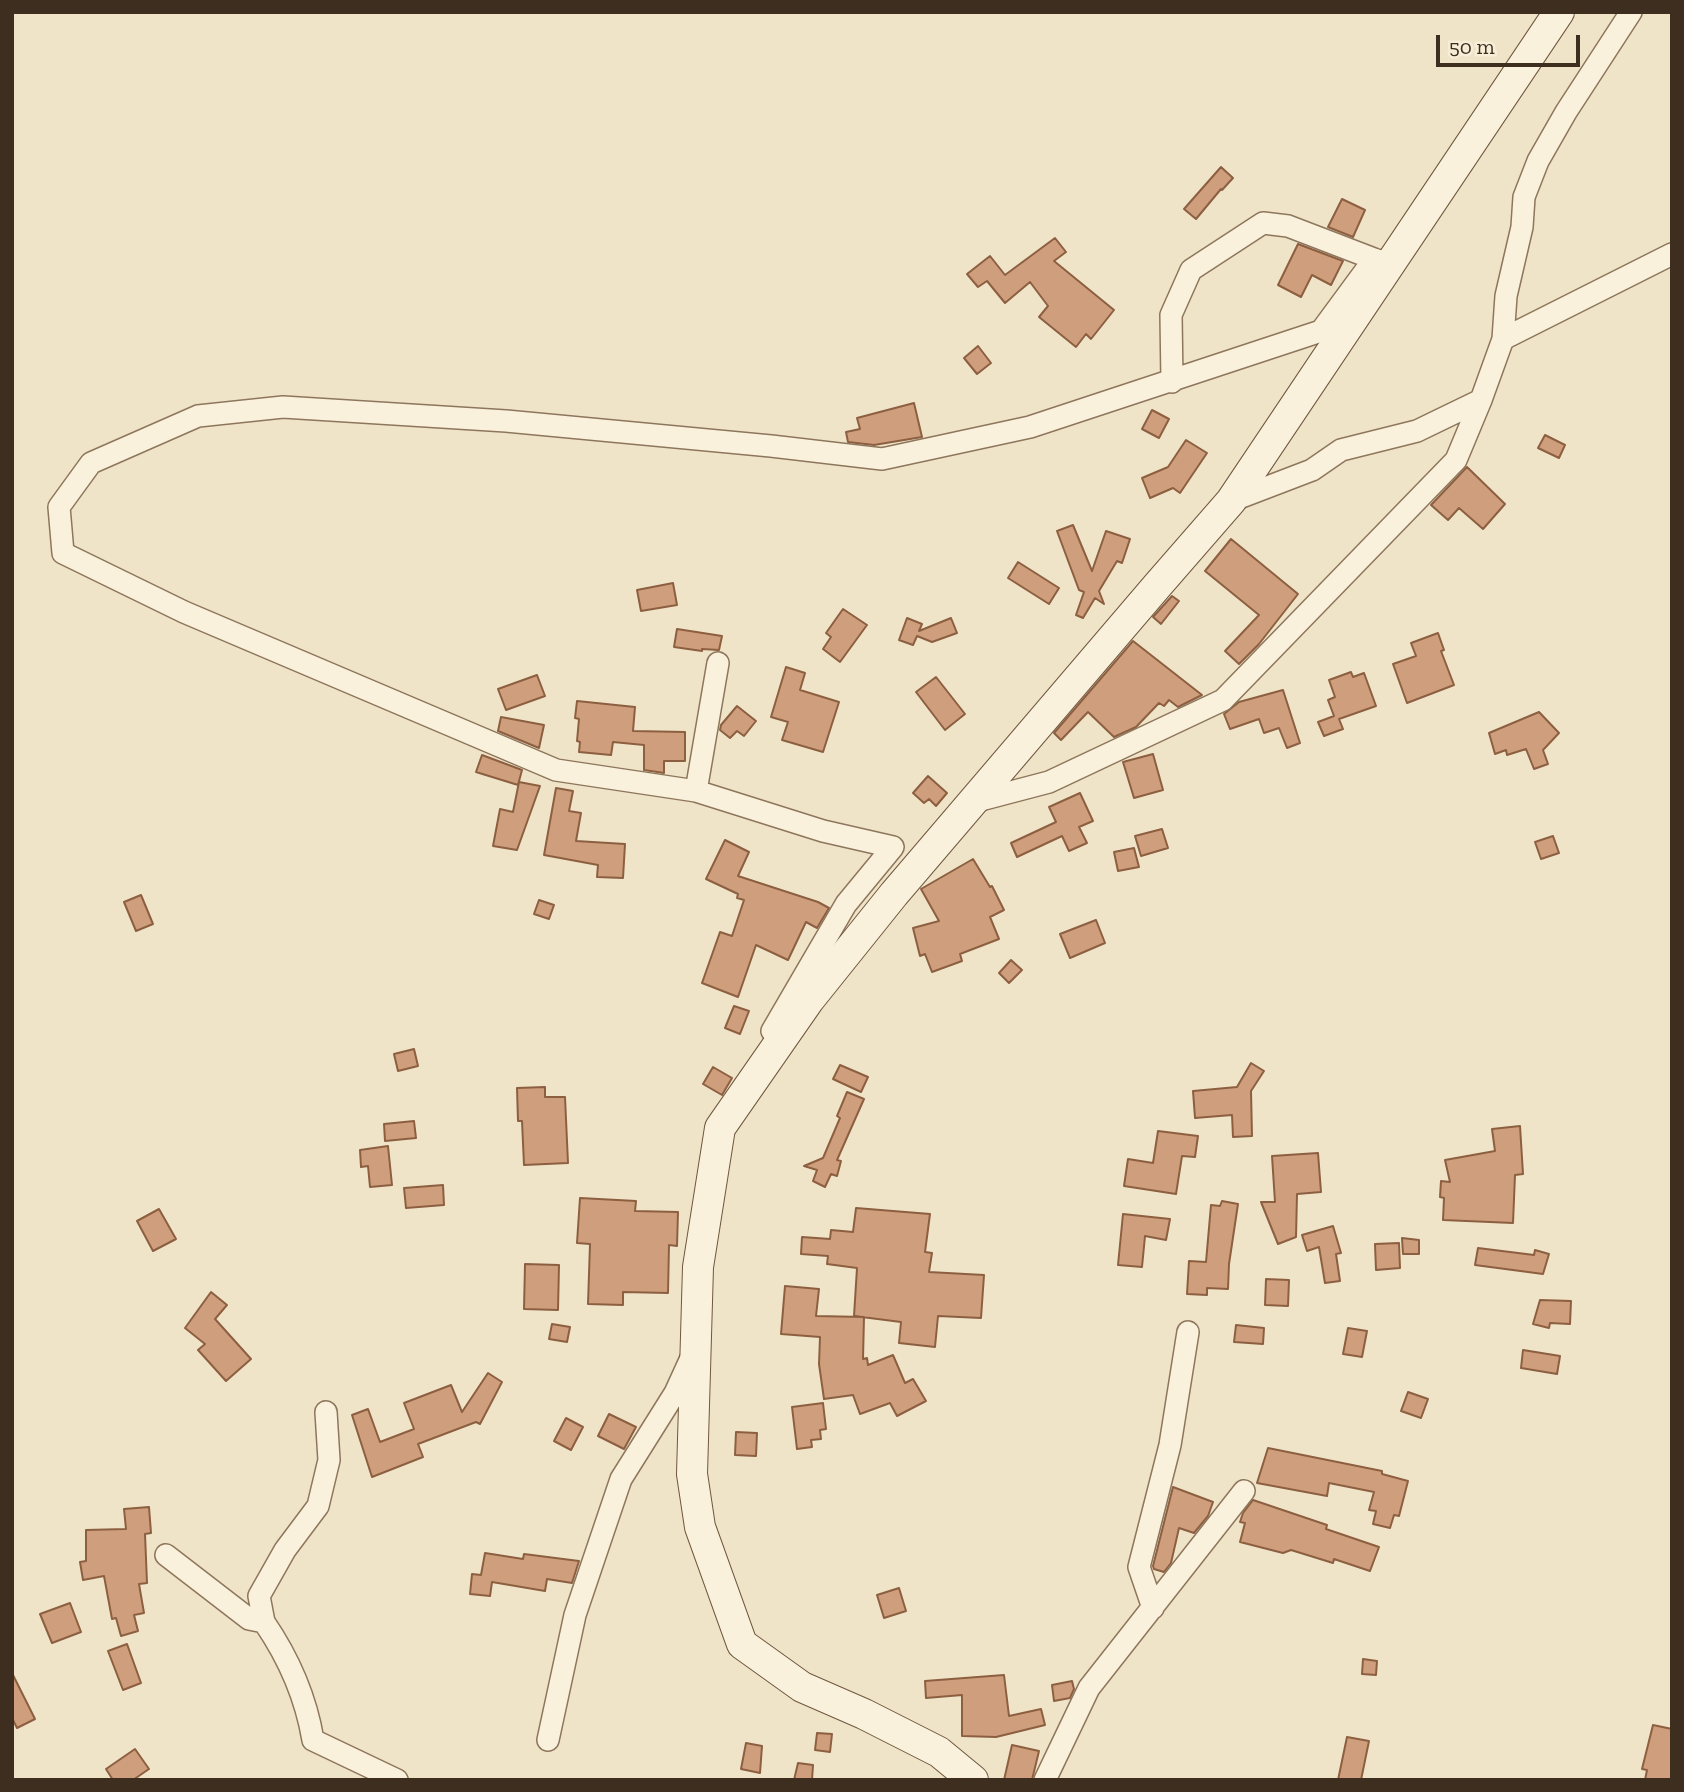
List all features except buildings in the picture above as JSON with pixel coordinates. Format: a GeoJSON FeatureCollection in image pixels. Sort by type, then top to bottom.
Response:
{"type":"FeatureCollection","features":[{"type":"Feature","properties":{"kind":"street"},"geometry":{"type":"LineString","coordinates":[[973,1780],[939,1752],[864,1714],[802,1687],[742,1644],[700,1527],[692,1474],[698,1267],[720,1128],[809,1000],[973,802],[1231,501],[1382,262],[1559,12]]}},
{"type":"Feature","properties":{"kind":"street"},"geometry":{"type":"LineString","coordinates":[[973,802],[1049,782],[1223,700],[1456,460],[1503,339],[1506,296],[1522,227],[1524,197],[1538,160],[1631,12]]}},
{"type":"Feature","properties":{"kind":"street"},"geometry":{"type":"LineString","coordinates":[[1172,382],[1171,315],[1191,270],[1263,223],[1288,226],[1382,262]]}},
{"type":"Feature","properties":{"kind":"street"},"geometry":{"type":"LineString","coordinates":[[1503,339],[1672,254]]}},
{"type":"Feature","properties":{"kind":"street"},"geometry":{"type":"LineString","coordinates":[[748,1088],[763,1045],[846,904],[893,847],[823,831],[696,791],[556,770],[184,612],[63,553],[59,507],[91,463],[198,416],[283,407],[506,421],[882,459],[1030,427],[1321,331],[1382,262]]}},
{"type":"Feature","properties":{"kind":"street"},"geometry":{"type":"LineString","coordinates":[[1231,501],[1312,470],[1341,450],[1417,430],[1481,400]]}},
{"type":"Feature","properties":{"kind":"street"},"geometry":{"type":"LineString","coordinates":[[696,791],[718,663]]}},
{"type":"Feature","properties":{"kind":"street"},"geometry":{"type":"LineString","coordinates":[[1153,1608],[1139,1567],[1170,1445],[1188,1332]]}},
{"type":"Feature","properties":{"kind":"street"},"geometry":{"type":"LineString","coordinates":[[548,1740],[575,1615],[621,1479],[675,1393],[696,1348]]}},
{"type":"Feature","properties":{"kind":"street"},"geometry":{"type":"LineString","coordinates":[[326,1412],[329,1460],[318,1506],[285,1550],[259,1596],[264,1622],[282,1648],[306,1707],[313,1740],[397,1780]]}},
{"type":"Feature","properties":{"kind":"street"},"geometry":{"type":"LineString","coordinates":[[1045,1780],[1090,1688],[1244,1491]]}},
{"type":"Feature","properties":{"kind":"street"},"geometry":{"type":"LineString","coordinates":[[166,1555],[249,1619],[264,1622]]}}]}
